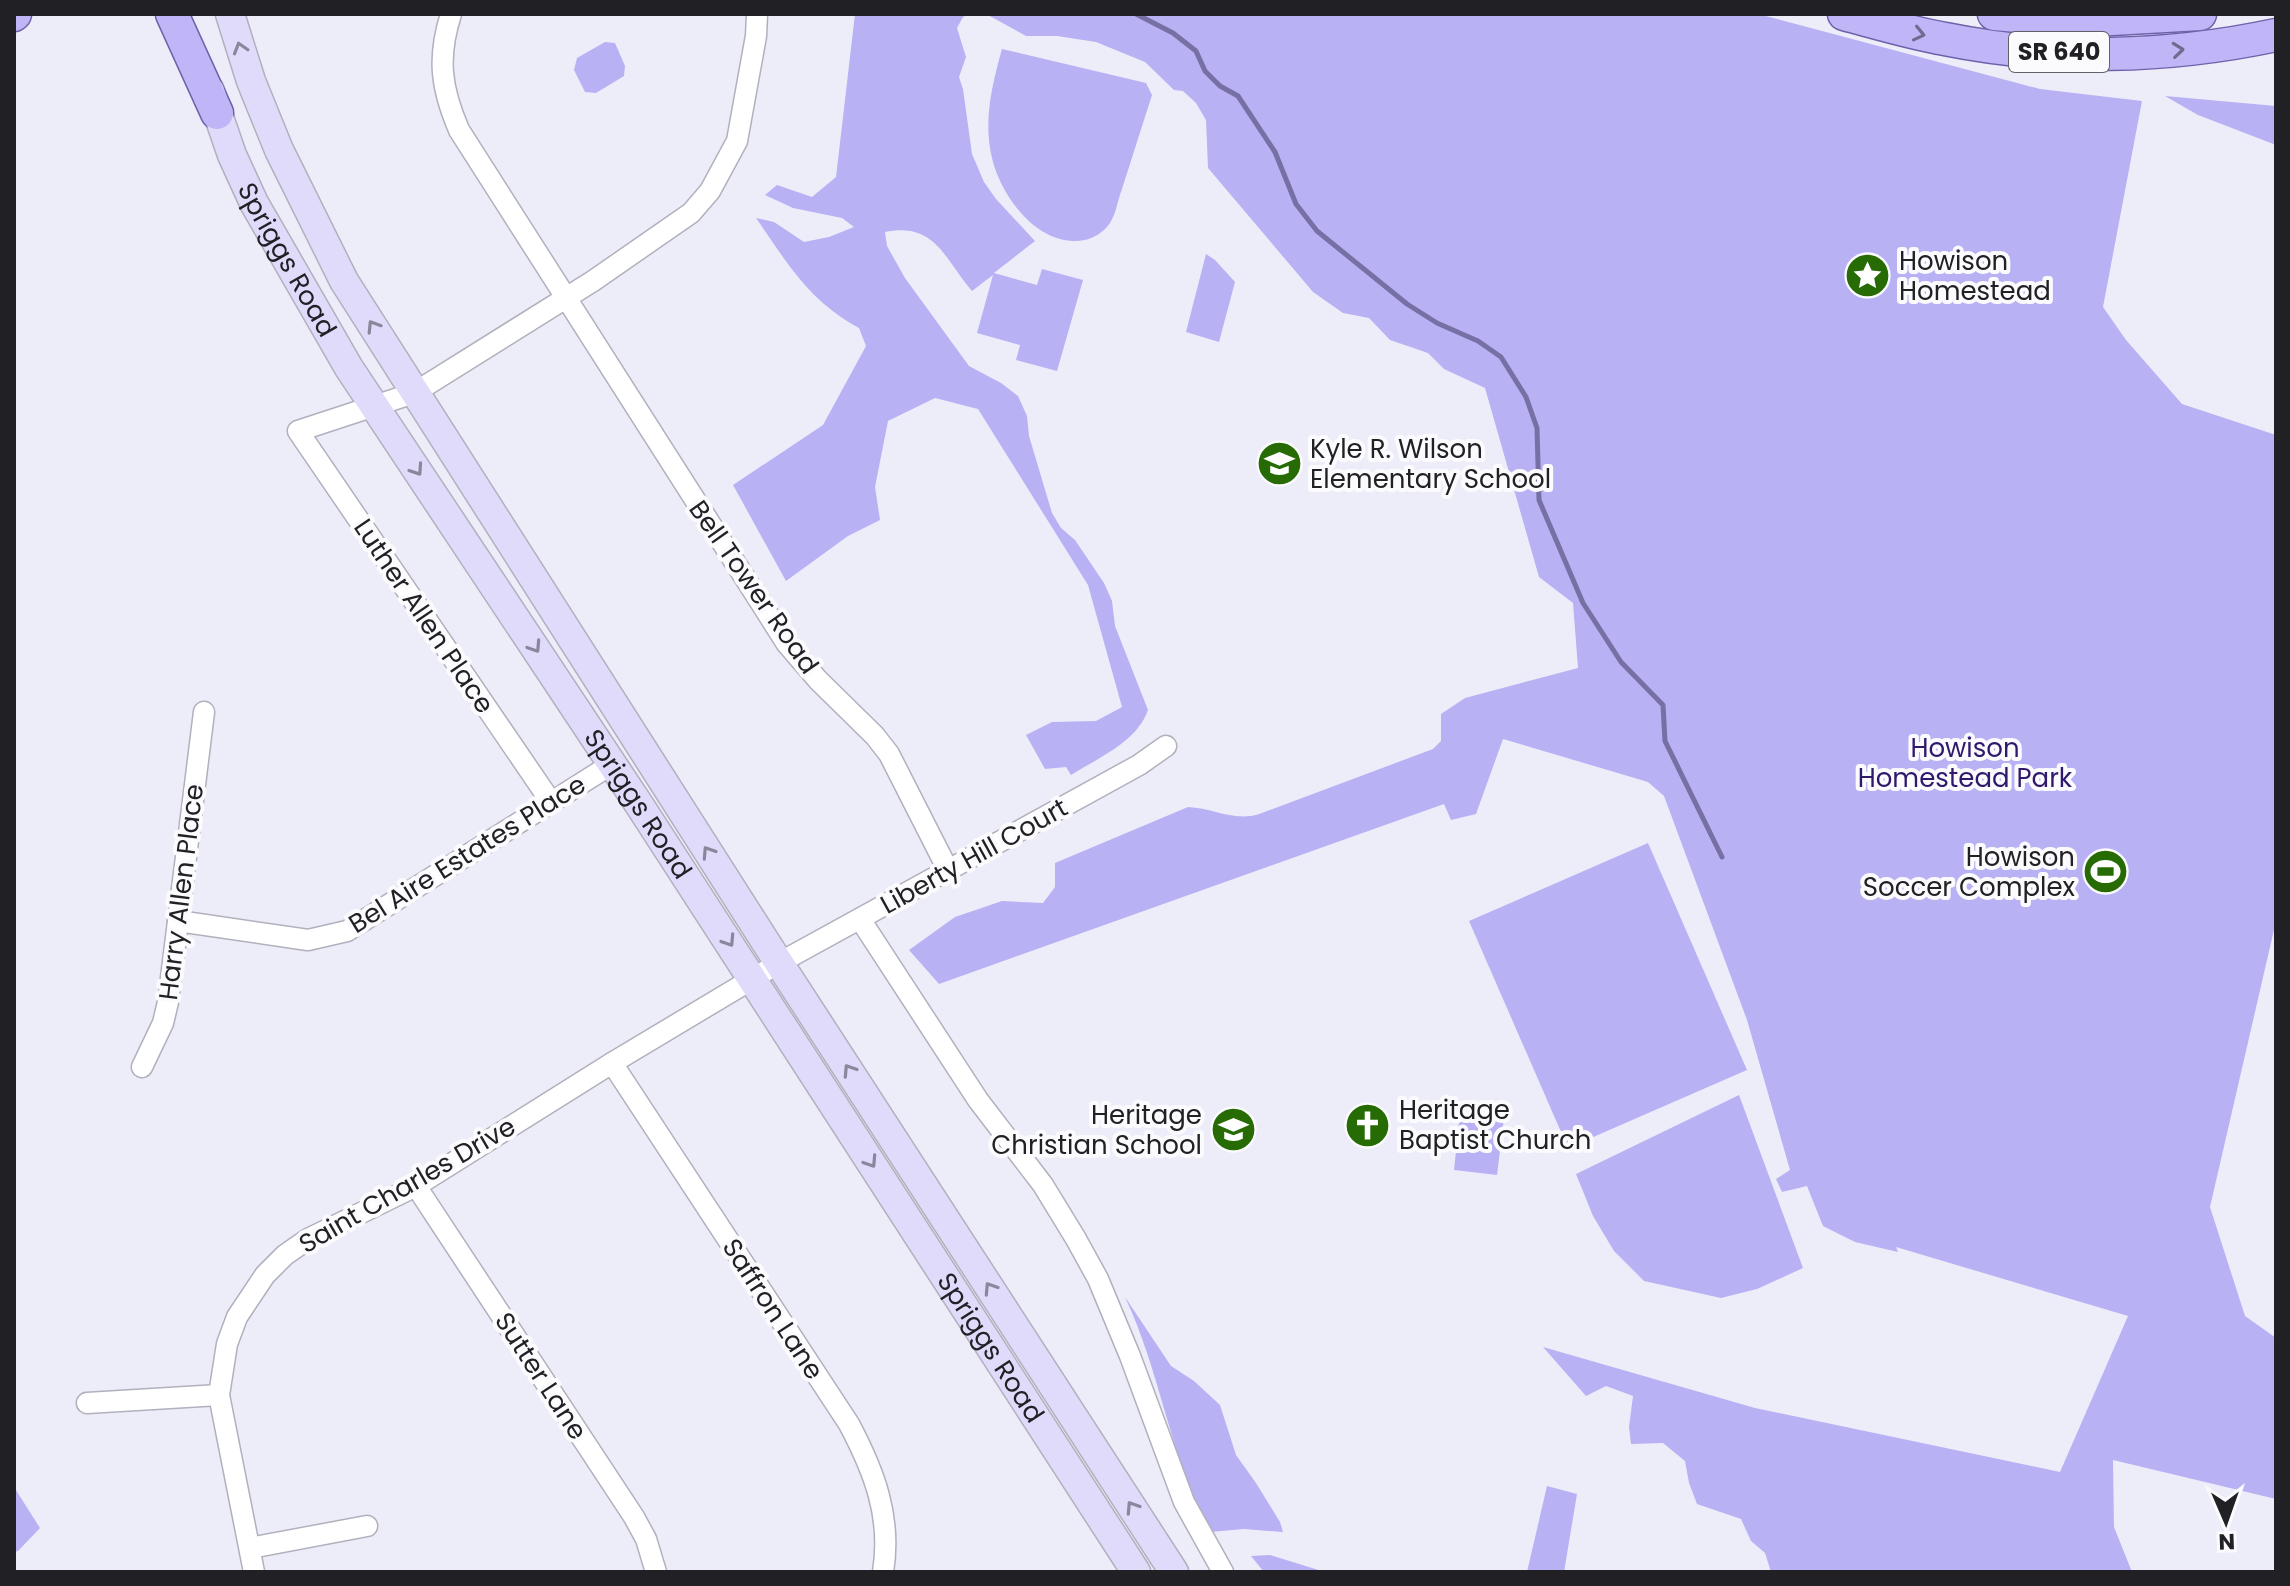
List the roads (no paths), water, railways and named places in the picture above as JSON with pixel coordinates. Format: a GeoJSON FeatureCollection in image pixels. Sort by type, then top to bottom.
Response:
{"type":"FeatureCollection","features":[{"type":"Feature","properties":{"kind":"main road"},"geometry":{"type":"LineString","coordinates":[[172,14],[217,113]]}},
{"type":"Feature","properties":{"kind":"main road","name":"Spriggs Road"},"geometry":{"type":"LineString","coordinates":[[187,14],[232,155],[274,240],[322,325],[753,979],[1136,1572]]}},
{"type":"Feature","properties":{"kind":"main road","name":"Spriggs Road"},"geometry":{"type":"LineString","coordinates":[[230,14],[251,81],[301,198],[344,281],[779,963],[1174,1572]]}},
{"type":"Feature","properties":{"kind":"main road","name":"SR 640"},"geometry":{"type":"LineString","coordinates":[[1844,14],[1944,39],[2047,52],[2161,52],[2232,44],[2276,35]]}},
{"type":"Feature","properties":{"kind":"main road","name":"SR 640"},"geometry":{"type":"LineString","coordinates":[[1994,14],[2132,19],[2200,14]]}},
{"type":"Feature","properties":{"kind":"street","name":"Bell Tower Road"},"geometry":{"type":"LineString","coordinates":[[451,14],[441,59],[441,74],[459,130],[787,644],[889,754],[948,870]]}},
{"type":"Feature","properties":{"kind":"street"},"geometry":{"type":"LineString","coordinates":[[374,405],[414,393],[659,237],[691,213],[710,191],[737,141],[756,36],[757,14]]}},
{"type":"Feature","properties":{"kind":"street"},"geometry":{"type":"LineString","coordinates":[[2047,52],[2049,17]]}},
{"type":"Feature","properties":{"kind":"street","name":"Luther Allen Place"},"geometry":{"type":"LineString","coordinates":[[374,405],[298,431],[551,802]]}},
{"type":"Feature","properties":{"kind":"street","name":"Harry Allen Place"},"geometry":{"type":"LineString","coordinates":[[142,1067],[163,1023],[204,712]]}},
{"type":"Feature","properties":{"kind":"street","name":"Liberty Hill Court"},"geometry":{"type":"LineString","coordinates":[[779,963],[1139,765],[1166,746]]}},
{"type":"Feature","properties":{"kind":"street","name":"Bel Aire Estates Place"},"geometry":{"type":"LineString","coordinates":[[178,921],[308,940],[347,931],[612,764]]}},
{"type":"Feature","properties":{"kind":"street"},"geometry":{"type":"LineString","coordinates":[[860,919],[978,1100],[1043,1185],[1076,1239],[1098,1279],[1125,1343],[1184,1502],[1223,1572]]}},
{"type":"Feature","properties":{"kind":"street","name":"Saint Charles Drive"},"geometry":{"type":"LineString","coordinates":[[254,1572],[219,1395],[227,1344],[237,1317],[265,1275],[285,1255],[308,1239],[416,1186],[779,963]]}},
{"type":"Feature","properties":{"kind":"street","name":"Saffron Lane"},"geometry":{"type":"LineString","coordinates":[[612,1063],[856,1436],[873,1472],[880,1496],[886,1546],[883,1572]]}},
{"type":"Feature","properties":{"kind":"street","name":"Sutter Lane"},"geometry":{"type":"LineString","coordinates":[[416,1186],[634,1517],[646,1539],[656,1572]]}},
{"type":"Feature","properties":{"kind":"street"},"geometry":{"type":"LineString","coordinates":[[87,1403],[219,1395]]}},
{"type":"Feature","properties":{"kind":"street"},"geometry":{"type":"LineString","coordinates":[[250,1548],[367,1526]]}},
{"type":"Feature","properties":{"kind":"waterway"},"geometry":{"type":"LineString","coordinates":[[1136,14],[1173,33],[1196,51],[1205,71],[1220,86],[1238,96],[1275,152],[1296,204],[1317,231],[1407,304],[1437,323],[1478,341],[1501,357],[1526,397],[1537,428],[1539,500],[1583,603],[1621,662],[1663,705],[1665,741],[1722,857]]}},
{"type":"Feature","properties":{"kind":"place","name":"Howison Homestead"},"geometry":{"type":"Point","coordinates":[1868,276]}},
{"type":"Feature","properties":{"kind":"place","name":"Kyle R. Wilson Elementary School"},"geometry":{"type":"Point","coordinates":[1279,464]}},
{"type":"Feature","properties":{"kind":"place","name":"Howison Soccer Complex"},"geometry":{"type":"Point","coordinates":[2106,872]}},
{"type":"Feature","properties":{"kind":"place","name":"Heritage Baptist Church"},"geometry":{"type":"Point","coordinates":[1368,1125]}},
{"type":"Feature","properties":{"kind":"place","name":"Heritage Christian School"},"geometry":{"type":"Point","coordinates":[1233,1130]}},
{"type":"Feature","properties":{"kind":"park label","name":"Howison Homestead Park"},"geometry":{"type":"Point","coordinates":[1965,763]}}]}
